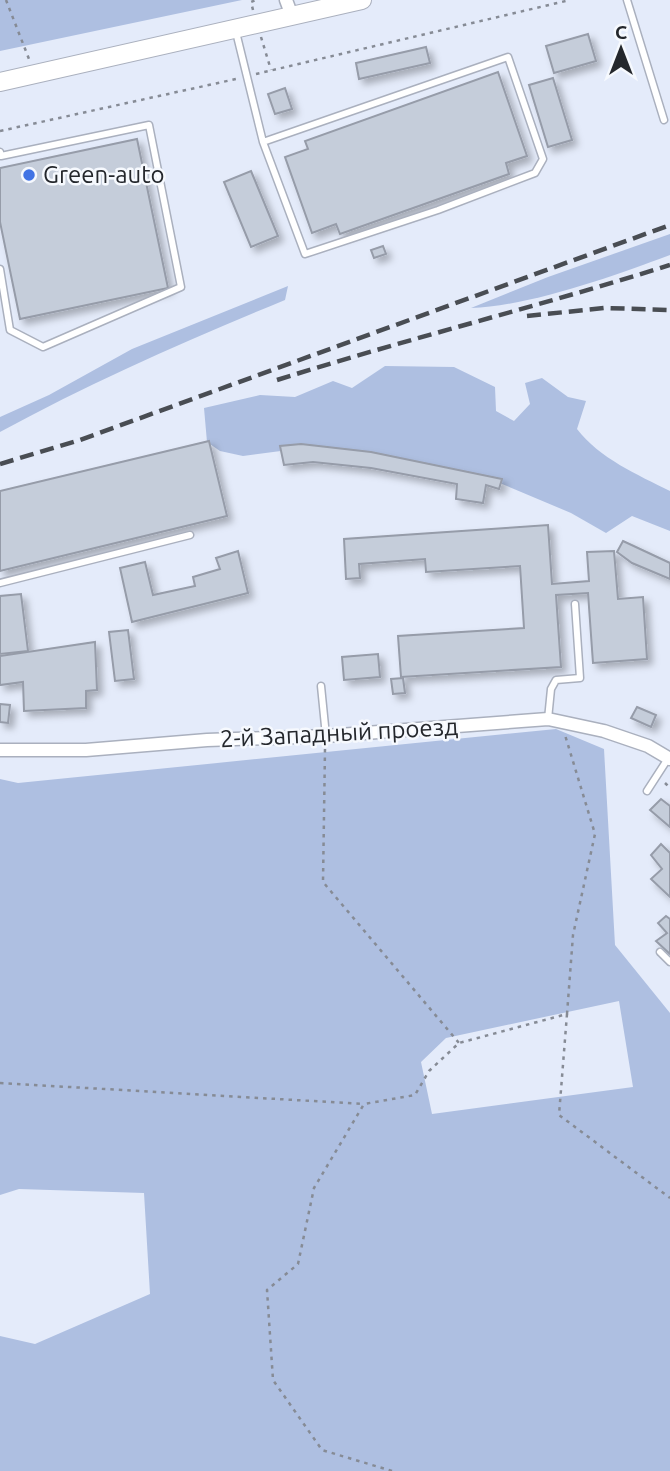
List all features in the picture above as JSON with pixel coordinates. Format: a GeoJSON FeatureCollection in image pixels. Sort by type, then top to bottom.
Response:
{"type":"FeatureCollection","features":[{"type":"Feature","properties":{"kind":"main road"},"geometry":{"type":"LineString","coordinates":[[0,82],[258,25],[289,8],[362,0]]}},
{"type":"Feature","properties":{"kind":"street","name":"2-й Западный проезд"},"geometry":{"type":"LineString","coordinates":[[0,750],[86,750],[207,740],[326,736],[554,720],[604,731],[637,742],[670,758]]}},
{"type":"Feature","properties":{"kind":"lane"},"geometry":{"type":"LineString","coordinates":[[627,0],[664,120]]}},
{"type":"Feature","properties":{"kind":"lane"},"geometry":{"type":"LineString","coordinates":[[235,30],[263,142],[305,254],[438,210],[535,173],[543,159],[508,57],[263,142]]}},
{"type":"Feature","properties":{"kind":"lane"},"geometry":{"type":"LineString","coordinates":[[0,152],[1,156],[149,125],[181,287],[43,348],[10,330],[0,269]]}},
{"type":"Feature","properties":{"kind":"lane"},"geometry":{"type":"LineString","coordinates":[[0,583],[190,536]]}},
{"type":"Feature","properties":{"kind":"lane"},"geometry":{"type":"LineString","coordinates":[[554,720],[551,689],[556,680],[580,678],[575,604]]}},
{"type":"Feature","properties":{"kind":"lane"},"geometry":{"type":"LineString","coordinates":[[321,687],[326,736]]}},
{"type":"Feature","properties":{"kind":"lane"},"geometry":{"type":"LineString","coordinates":[[647,791],[670,758]]}},
{"type":"Feature","properties":{"kind":"lane"},"geometry":{"type":"LineString","coordinates":[[660,952],[670,962]]}},
{"type":"Feature","properties":{"kind":"path"},"geometry":{"type":"LineString","coordinates":[[6,0],[35,75]]}},
{"type":"Feature","properties":{"kind":"path"},"geometry":{"type":"LineString","coordinates":[[0,131],[570,0]]}},
{"type":"Feature","properties":{"kind":"path"},"geometry":{"type":"LineString","coordinates":[[258,25],[271,70]]}},
{"type":"Feature","properties":{"kind":"path"},"geometry":{"type":"LineString","coordinates":[[554,720],[595,834],[573,935],[559,1115],[670,1198]]}},
{"type":"Feature","properties":{"kind":"path"},"geometry":{"type":"LineString","coordinates":[[326,736],[323,882],[459,1043]]}},
{"type":"Feature","properties":{"kind":"path"},"geometry":{"type":"LineString","coordinates":[[0,1083],[364,1104],[415,1096],[429,1071],[459,1043],[567,1014]]}},
{"type":"Feature","properties":{"kind":"path"},"geometry":{"type":"LineString","coordinates":[[364,1104],[314,1188],[298,1264],[267,1290],[273,1380],[322,1450],[392,1471]]}},
{"type":"Feature","properties":{"kind":"shaded area"},"geometry":{"type":"Polygon","coordinates":[[[0,0],[242,0],[0,51],[0,0]]]}},
{"type":"Feature","properties":{"kind":"shaded area"},"geometry":{"type":"Polygon","coordinates":[[[670,234],[670,255],[545,296],[471,308],[548,277],[670,234]]]}},
{"type":"Feature","properties":{"kind":"shaded area"},"geometry":{"type":"Polygon","coordinates":[[[288,286],[285,300],[141,362],[0,432],[0,417],[49,395],[132,349],[288,286]]]}},
{"type":"Feature","properties":{"kind":"shaded area"},"geometry":{"type":"Polygon","coordinates":[[[385,366],[454,367],[495,387],[496,411],[514,421],[530,404],[525,383],[542,378],[568,397],[586,401],[577,429],[596,449],[608,457],[670,491],[670,531],[632,516],[606,533],[571,513],[495,481],[296,449],[243,456],[220,451],[207,442],[204,408],[260,395],[295,397],[333,381],[352,388],[385,366]]]}},
{"type":"Feature","properties":{"kind":"shaded area"},"geometry":{"type":"Polygon","coordinates":[[[556,729],[604,749],[615,945],[670,1013],[670,1471],[0,1471],[0,1336],[35,1344],[150,1294],[144,1193],[19,1189],[0,1195],[0,779],[18,783],[556,729]],[[619,1001],[446,1038],[421,1062],[432,1114],[633,1087],[619,1001]]]}},
{"type":"Feature","properties":{"kind":"building"},"geometry":{"type":"Polygon","coordinates":[[[588,34],[596,61],[554,73],[546,46],[588,34]]]}},
{"type":"Feature","properties":{"kind":"building"},"geometry":{"type":"Polygon","coordinates":[[[426,47],[430,63],[359,79],[356,63],[426,47]]]}},
{"type":"Feature","properties":{"kind":"building"},"geometry":{"type":"Polygon","coordinates":[[[498,72],[527,156],[506,163],[509,174],[340,234],[336,224],[312,233],[285,157],[308,149],[305,141],[498,72]]]}},
{"type":"Feature","properties":{"kind":"building"},"geometry":{"type":"Polygon","coordinates":[[[553,78],[572,140],[548,147],[529,85],[553,78]]]}},
{"type":"Feature","properties":{"kind":"building"},"geometry":{"type":"Polygon","coordinates":[[[285,88],[292,109],[275,114],[268,94],[285,88]]]}},
{"type":"Feature","properties":{"kind":"building"},"geometry":{"type":"Polygon","coordinates":[[[137,139],[168,288],[20,319],[0,222],[0,168],[137,139]]]}},
{"type":"Feature","properties":{"kind":"building"},"geometry":{"type":"Polygon","coordinates":[[[251,171],[278,236],[251,247],[224,182],[251,171]]]}},
{"type":"Feature","properties":{"kind":"building"},"geometry":{"type":"Polygon","coordinates":[[[383,246],[386,254],[374,258],[371,250],[383,246]]]}},
{"type":"Feature","properties":{"kind":"building"},"geometry":{"type":"Polygon","coordinates":[[[209,441],[227,516],[0,571],[0,491],[209,441]]]}},
{"type":"Feature","properties":{"kind":"building"},"geometry":{"type":"Polygon","coordinates":[[[301,444],[371,452],[502,479],[499,489],[486,485],[483,503],[456,499],[457,484],[371,468],[313,462],[284,465],[280,446],[301,444]]]}},
{"type":"Feature","properties":{"kind":"building"},"geometry":{"type":"Polygon","coordinates":[[[548,525],[552,584],[589,581],[587,552],[614,551],[618,599],[643,597],[647,659],[593,663],[588,593],[556,595],[561,667],[401,677],[398,636],[524,628],[520,566],[426,572],[425,559],[359,564],[360,578],[346,579],[344,539],[548,525]]]}},
{"type":"Feature","properties":{"kind":"building"},"geometry":{"type":"Polygon","coordinates":[[[623,541],[670,563],[670,579],[632,563],[617,552],[623,541]]]}},
{"type":"Feature","properties":{"kind":"building"},"geometry":{"type":"Polygon","coordinates":[[[238,551],[248,593],[132,622],[120,568],[145,562],[153,595],[195,586],[193,577],[220,569],[216,558],[238,551]]]}},
{"type":"Feature","properties":{"kind":"building"},"geometry":{"type":"Polygon","coordinates":[[[21,594],[28,651],[0,654],[0,596],[21,594]]]}},
{"type":"Feature","properties":{"kind":"building"},"geometry":{"type":"Polygon","coordinates":[[[128,630],[134,679],[115,681],[109,632],[128,630]]]}},
{"type":"Feature","properties":{"kind":"building"},"geometry":{"type":"Polygon","coordinates":[[[95,642],[97,690],[86,691],[86,708],[24,711],[23,682],[0,685],[0,656],[95,642]]]}},
{"type":"Feature","properties":{"kind":"building"},"geometry":{"type":"Polygon","coordinates":[[[378,654],[380,677],[344,680],[342,657],[378,654]]]}},
{"type":"Feature","properties":{"kind":"building"},"geometry":{"type":"Polygon","coordinates":[[[403,678],[405,693],[393,694],[391,679],[403,678]]]}},
{"type":"Feature","properties":{"kind":"building"},"geometry":{"type":"Polygon","coordinates":[[[0,704],[10,705],[8,723],[0,722],[0,704]]]}},
{"type":"Feature","properties":{"kind":"building"},"geometry":{"type":"Polygon","coordinates":[[[637,707],[656,715],[651,727],[631,718],[637,707]]]}},
{"type":"Feature","properties":{"kind":"building"},"geometry":{"type":"Polygon","coordinates":[[[661,799],[670,806],[670,827],[650,810],[661,799]]]}},
{"type":"Feature","properties":{"kind":"building"},"geometry":{"type":"Polygon","coordinates":[[[661,844],[670,853],[670,897],[651,879],[662,869],[651,855],[661,844]]]}},
{"type":"Feature","properties":{"kind":"building"},"geometry":{"type":"Polygon","coordinates":[[[666,916],[670,919],[670,954],[656,941],[667,933],[658,923],[666,916]]]}},
{"type":"Feature","properties":{"kind":"railway"},"geometry":{"type":"LineString","coordinates":[[0,464],[80,440],[670,225]]}},
{"type":"Feature","properties":{"kind":"railway"},"geometry":{"type":"LineString","coordinates":[[277,380],[670,265]]}},
{"type":"Feature","properties":{"kind":"railway"},"geometry":{"type":"LineString","coordinates":[[527,316],[604,308],[670,310]]}},
{"type":"Feature","properties":{"kind":"place","name":"Green-auto"},"geometry":{"type":"Point","coordinates":[29,175]}}]}
